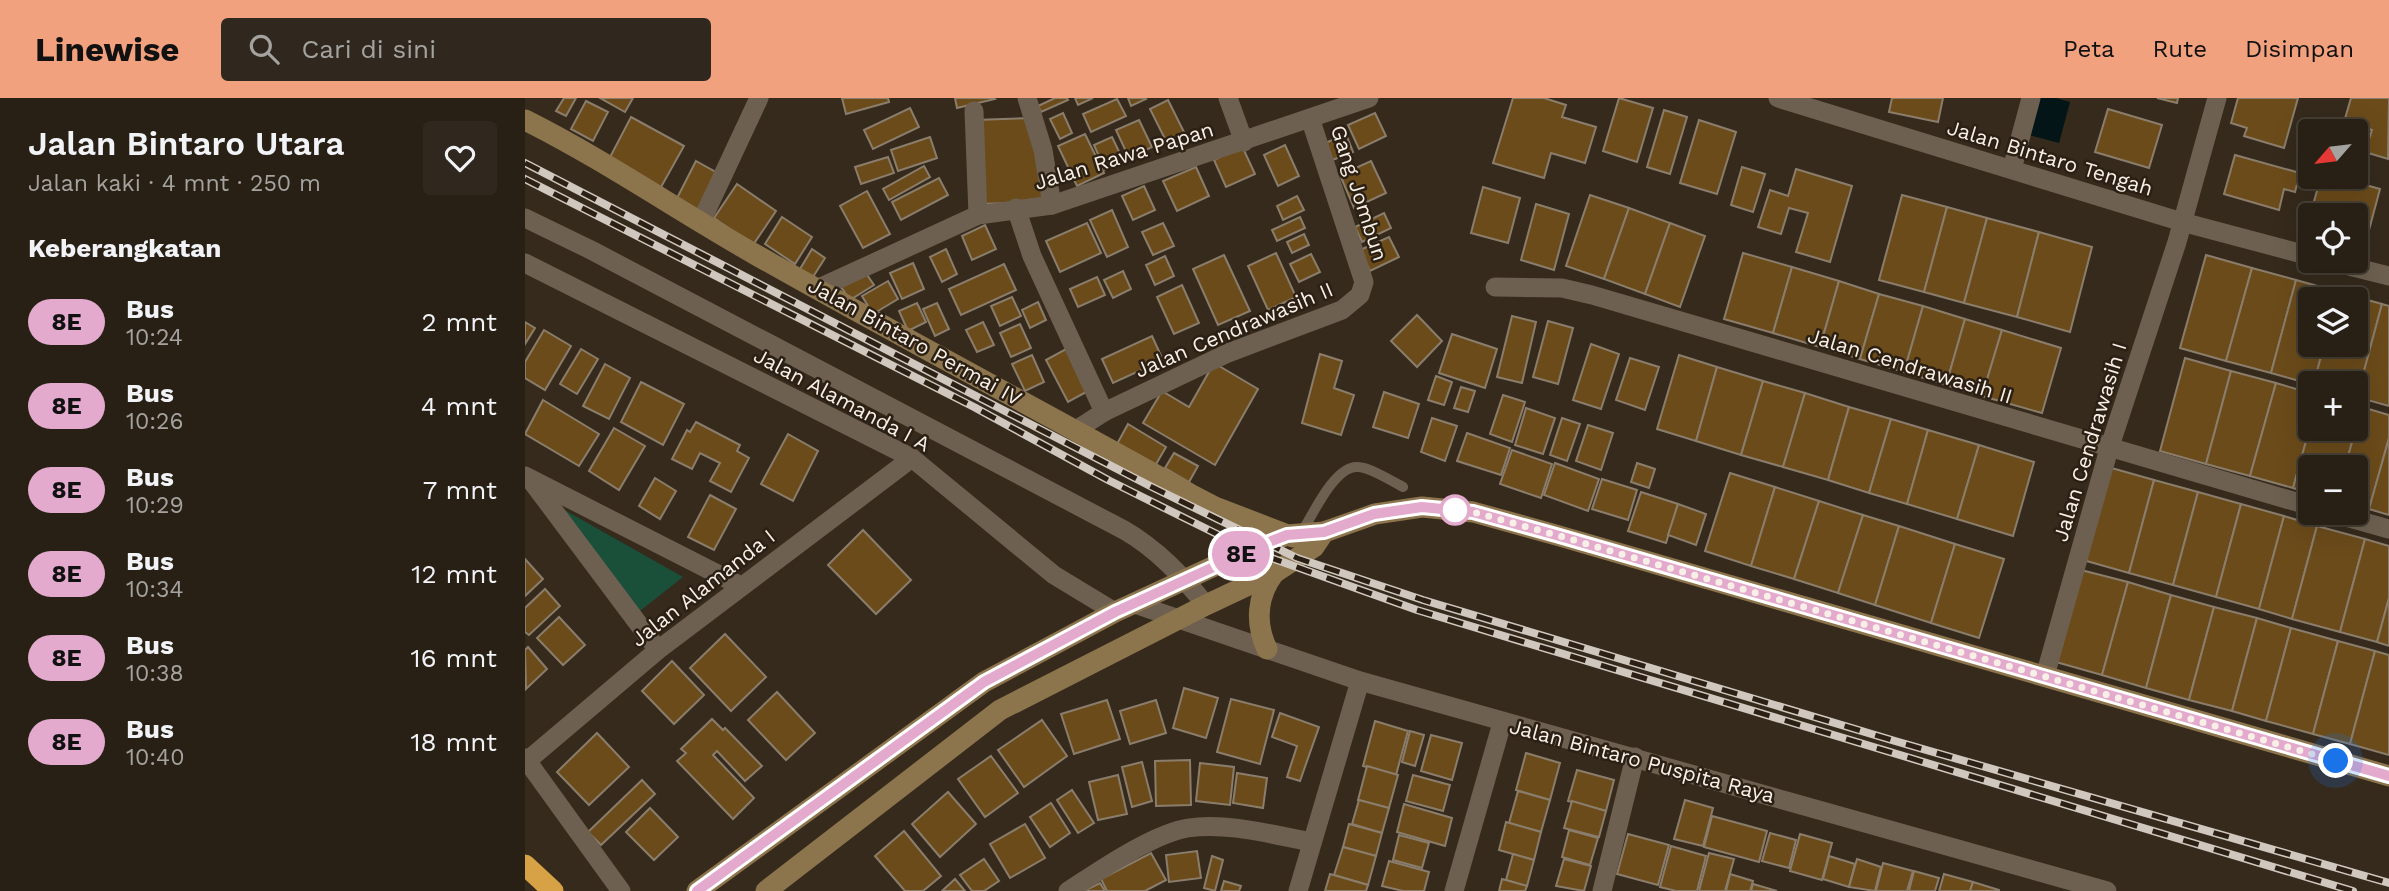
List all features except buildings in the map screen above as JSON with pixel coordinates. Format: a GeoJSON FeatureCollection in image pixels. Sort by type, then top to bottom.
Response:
{"type":"FeatureCollection","features":[{"type":"Feature","properties":{"kind":"highway"},"geometry":{"type":"LineString","coordinates":[[525,865],[553,891]]}},
{"type":"Feature","properties":{"kind":"main road","name":"Jalan Bintaro Permai IV"},"geometry":{"type":"LineString","coordinates":[[525,120],[817,289],[1215,507],[1306,537]]}},
{"type":"Feature","properties":{"kind":"main road"},"geometry":{"type":"LineString","coordinates":[[697,891],[984,682],[1115,612],[1248,550],[1306,537],[1374,514],[1422,507],[1473,512],[2389,776]]}},
{"type":"Feature","properties":{"kind":"main road"},"geometry":{"type":"LineString","coordinates":[[766,891],[1000,710],[1269,575],[1306,537]]}},
{"type":"Feature","properties":{"kind":"main road"},"geometry":{"type":"LineString","coordinates":[[1264,648],[1260,606],[1269,575]]}},
{"type":"Feature","properties":{"kind":"street"},"geometry":{"type":"LineString","coordinates":[[701,222],[759,98]]}},
{"type":"Feature","properties":{"kind":"street"},"geometry":{"type":"LineString","coordinates":[[1027,98],[1043,150],[1052,205]]}},
{"type":"Feature","properties":{"kind":"street"},"geometry":{"type":"LineString","coordinates":[[1228,98],[1244,142]]}},
{"type":"Feature","properties":{"kind":"street","name":"Jalan Rawa Papan"},"geometry":{"type":"LineString","coordinates":[[817,289],[978,215],[1052,205],[1369,98]]}},
{"type":"Feature","properties":{"kind":"street","name":"Jalan Bintaro Tengah"},"geometry":{"type":"LineString","coordinates":[[1778,98],[2182,222],[2298,253]]}},
{"type":"Feature","properties":{"kind":"street"},"geometry":{"type":"LineString","coordinates":[[2012,169],[2031,98]]}},
{"type":"Feature","properties":{"kind":"street","name":"Jalan Cendrawasih I"},"geometry":{"type":"LineString","coordinates":[[2045,676],[2109,449],[2182,222],[2217,98]]}},
{"type":"Feature","properties":{"kind":"street"},"geometry":{"type":"LineString","coordinates":[[974,111],[978,215]]}},
{"type":"Feature","properties":{"kind":"street","name":"Gang Jombun"},"geometry":{"type":"LineString","coordinates":[[1310,118],[1364,282]]}},
{"type":"Feature","properties":{"kind":"street"},"geometry":{"type":"LineString","coordinates":[[1016,208],[1032,256],[1104,412]]}},
{"type":"Feature","properties":{"kind":"street"},"geometry":{"type":"LineString","coordinates":[[525,218],[1124,530],[1143,541],[1186,581],[1206,605]]}},
{"type":"Feature","properties":{"kind":"street","name":"Jalan Alamanda I A"},"geometry":{"type":"LineString","coordinates":[[525,262],[912,458],[1054,575],[1115,612]]}},
{"type":"Feature","properties":{"kind":"street"},"geometry":{"type":"LineString","coordinates":[[2368,271],[2389,276]]}},
{"type":"Feature","properties":{"kind":"street","name":"Jalan Cendrawasih II"},"geometry":{"type":"LineString","coordinates":[[1076,430],[1104,412],[1229,353],[1342,310],[1360,295],[1364,282]]}},
{"type":"Feature","properties":{"kind":"street","name":"Jalan Cendrawasih II"},"geometry":{"type":"LineString","coordinates":[[1495,287],[1562,288],[1592,295],[2298,503]]}},
{"type":"Feature","properties":{"kind":"street","name":"Jalan Alamanda I"},"geometry":{"type":"LineString","coordinates":[[621,891],[526,760],[658,650],[912,458]]}},
{"type":"Feature","properties":{"kind":"street"},"geometry":{"type":"LineString","coordinates":[[528,477],[741,586]]}},
{"type":"Feature","properties":{"kind":"street"},"geometry":{"type":"LineString","coordinates":[[528,477],[658,650]]}},
{"type":"Feature","properties":{"kind":"street"},"geometry":{"type":"LineString","coordinates":[[2368,523],[2389,529]]}},
{"type":"Feature","properties":{"kind":"street","name":"Jalan Bintaro Puspita Raya"},"geometry":{"type":"LineString","coordinates":[[1135,604],[1360,681],[1502,723],[1635,757],[2107,891]]}},
{"type":"Feature","properties":{"kind":"street"},"geometry":{"type":"LineString","coordinates":[[1298,891],[1360,681]]}},
{"type":"Feature","properties":{"kind":"street"},"geometry":{"type":"LineString","coordinates":[[1454,891],[1502,723]]}},
{"type":"Feature","properties":{"kind":"street"},"geometry":{"type":"LineString","coordinates":[[1602,891],[1635,757]]}},
{"type":"Feature","properties":{"kind":"street"},"geometry":{"type":"LineString","coordinates":[[1068,891],[1113,861],[1187,828],[1234,828],[1313,842]]}},
{"type":"Feature","properties":{"kind":"lane"},"geometry":{"type":"LineString","coordinates":[[1306,537],[1338,474],[1348,468],[1359,467],[1403,487]]}},
{"type":"Feature","properties":{"kind":"green space"},"geometry":{"type":"Polygon","coordinates":[[[531,491],[683,577],[626,622],[531,491]]]}},
{"type":"Feature","properties":{"kind":"shaded area"},"geometry":{"type":"Polygon","coordinates":[[[2039,98],[2056,98],[2070,102],[2059,143],[2029,135],[2039,98]]]}},
{"type":"Feature","properties":{"kind":"railway"},"geometry":{"type":"LineString","coordinates":[[525,163],[1154,488],[1297,558],[1423,600],[1895,741],[2389,883]]}},
{"type":"Feature","properties":{"kind":"railway"},"geometry":{"type":"LineString","coordinates":[[525,179],[1249,550],[1417,610],[2353,891]]}},
{"type":"Feature","properties":{"kind":"bus line","name":"8E"},"geometry":{"type":"LineString","coordinates":[[697,891],[984,682],[1115,612],[1248,550],[1287,535],[1324,532],[1374,514],[1422,507],[1473,512],[1556,535],[2389,776]]}},
{"type":"Feature","properties":{"kind":"route"},"geometry":{"type":"LineString","coordinates":[[1455,510],[1447,510],[1473,512],[1556,535],[2336,761]]}}]}
